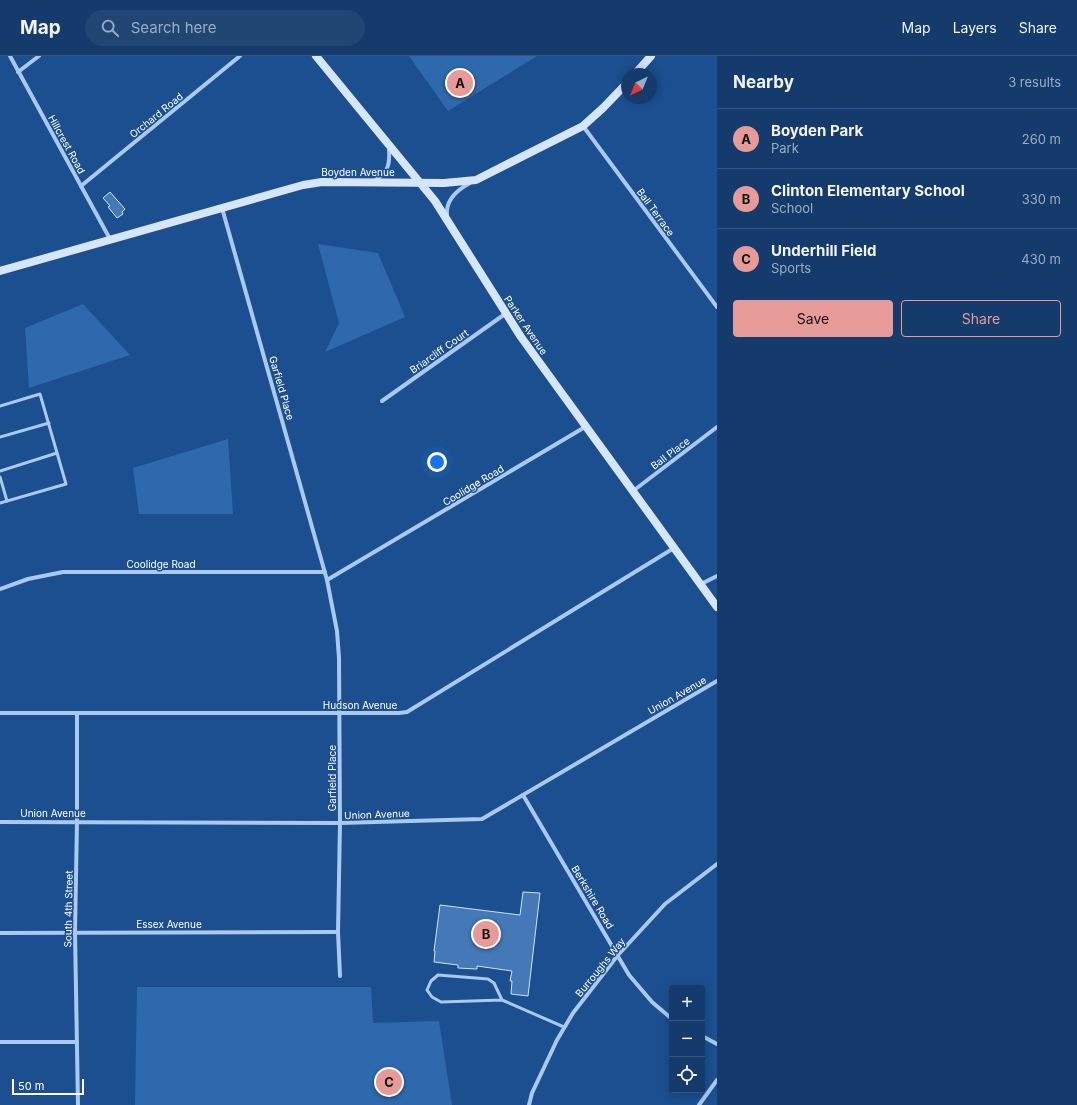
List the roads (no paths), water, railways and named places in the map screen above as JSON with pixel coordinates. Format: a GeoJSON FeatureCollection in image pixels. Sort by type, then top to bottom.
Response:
{"type":"FeatureCollection","features":[{"type":"Feature","properties":{"kind":"street","name":"Hillcrest Road"},"geometry":{"type":"LineString","coordinates":[[10,56],[110,239]]}},
{"type":"Feature","properties":{"kind":"street"},"geometry":{"type":"LineString","coordinates":[[18,72],[38,56]]}},
{"type":"Feature","properties":{"kind":"street","name":"Orchard Road"},"geometry":{"type":"LineString","coordinates":[[81,186],[240,56]]}},
{"type":"Feature","properties":{"kind":"street","name":"Parker Avenue"},"geometry":{"type":"LineString","coordinates":[[316,56],[419,182],[448,220],[505,314],[632,492],[717,607]]}},
{"type":"Feature","properties":{"kind":"street"},"geometry":{"type":"LineString","coordinates":[[640,68],[651,56]]}},
{"type":"Feature","properties":{"kind":"street","name":"Boyden Avenue"},"geometry":{"type":"LineString","coordinates":[[0,271],[303,185],[322,182],[444,183],[476,180],[583,126],[621,90]]}},
{"type":"Feature","properties":{"kind":"street","name":"Ball Terrace"},"geometry":{"type":"LineString","coordinates":[[583,126],[717,307]]}},
{"type":"Feature","properties":{"kind":"street"},"geometry":{"type":"LineString","coordinates":[[373,182],[382,176],[386,170],[389,161],[389,145]]}},
{"type":"Feature","properties":{"kind":"street"},"geometry":{"type":"LineString","coordinates":[[448,220],[447,212],[451,198],[460,188],[476,180]]}},
{"type":"Feature","properties":{"kind":"street","name":"Garfield Place"},"geometry":{"type":"LineString","coordinates":[[222,208],[325,572],[337,631],[340,713],[338,932],[340,976]]}},
{"type":"Feature","properties":{"kind":"street","name":"Briarcliff Court"},"geometry":{"type":"LineString","coordinates":[[382,401],[505,314]]}},
{"type":"Feature","properties":{"kind":"street","name":"Coolidge Road"},"geometry":{"type":"LineString","coordinates":[[327,580],[585,427]]}},
{"type":"Feature","properties":{"kind":"street","name":"Ball Place"},"geometry":{"type":"LineString","coordinates":[[632,492],[717,427]]}},
{"type":"Feature","properties":{"kind":"street","name":"Hudson Avenue"},"geometry":{"type":"LineString","coordinates":[[0,713],[398,714],[407,712],[674,548]]}},
{"type":"Feature","properties":{"kind":"street","name":"Coolidge Road"},"geometry":{"type":"LineString","coordinates":[[0,589],[28,579],[63,572],[325,572]]}},
{"type":"Feature","properties":{"kind":"street"},"geometry":{"type":"LineString","coordinates":[[700,584],[717,576]]}},
{"type":"Feature","properties":{"kind":"street","name":"Union Avenue"},"geometry":{"type":"LineString","coordinates":[[0,822],[77,821],[340,823],[482,819],[717,681]]}},
{"type":"Feature","properties":{"kind":"street","name":"South 4th Street"},"geometry":{"type":"LineString","coordinates":[[77,713],[75,932],[78,1105]]}},
{"type":"Feature","properties":{"kind":"street","name":"Berkshire Road"},"geometry":{"type":"LineString","coordinates":[[523,795],[629,975],[643,992],[669,1017]]}},
{"type":"Feature","properties":{"kind":"street","name":"Burroughs Way"},"geometry":{"type":"LineString","coordinates":[[529,1105],[542,1068],[564,1027],[573,1013],[618,955],[666,904],[717,864]]}},
{"type":"Feature","properties":{"kind":"street","name":"Essex Avenue"},"geometry":{"type":"LineString","coordinates":[[0,933],[338,932]]}},
{"type":"Feature","properties":{"kind":"street"},"geometry":{"type":"LineString","coordinates":[[705,1038],[717,1044]]}},
{"type":"Feature","properties":{"kind":"street"},"geometry":{"type":"LineString","coordinates":[[0,1042],[77,1042]]}},
{"type":"Feature","properties":{"kind":"street"},"geometry":{"type":"LineString","coordinates":[[699,1105],[717,1080]]}},
{"type":"Feature","properties":{"kind":"lane"},"geometry":{"type":"LineString","coordinates":[[0,406],[40,394],[66,484],[0,503]]}},
{"type":"Feature","properties":{"kind":"lane"},"geometry":{"type":"LineString","coordinates":[[0,437],[48,423]]}},
{"type":"Feature","properties":{"kind":"lane"},"geometry":{"type":"LineString","coordinates":[[0,471],[57,453]]}},
{"type":"Feature","properties":{"kind":"lane"},"geometry":{"type":"LineString","coordinates":[[0,477],[7,501]]}},
{"type":"Feature","properties":{"kind":"lane"},"geometry":{"type":"LineString","coordinates":[[502,1000],[494,983],[488,979],[438,975],[431,981],[427,990],[432,997],[441,1002],[502,1000],[564,1027]]}},
{"type":"Feature","properties":{"kind":"place","name":"Boyden Park"},"geometry":{"type":"Point","coordinates":[460,83]}},
{"type":"Feature","properties":{"kind":"place","name":"Clinton Elementary School"},"geometry":{"type":"Point","coordinates":[486,934]}},
{"type":"Feature","properties":{"kind":"place","name":"Underhill Field"},"geometry":{"type":"Point","coordinates":[389,1082]}}]}
